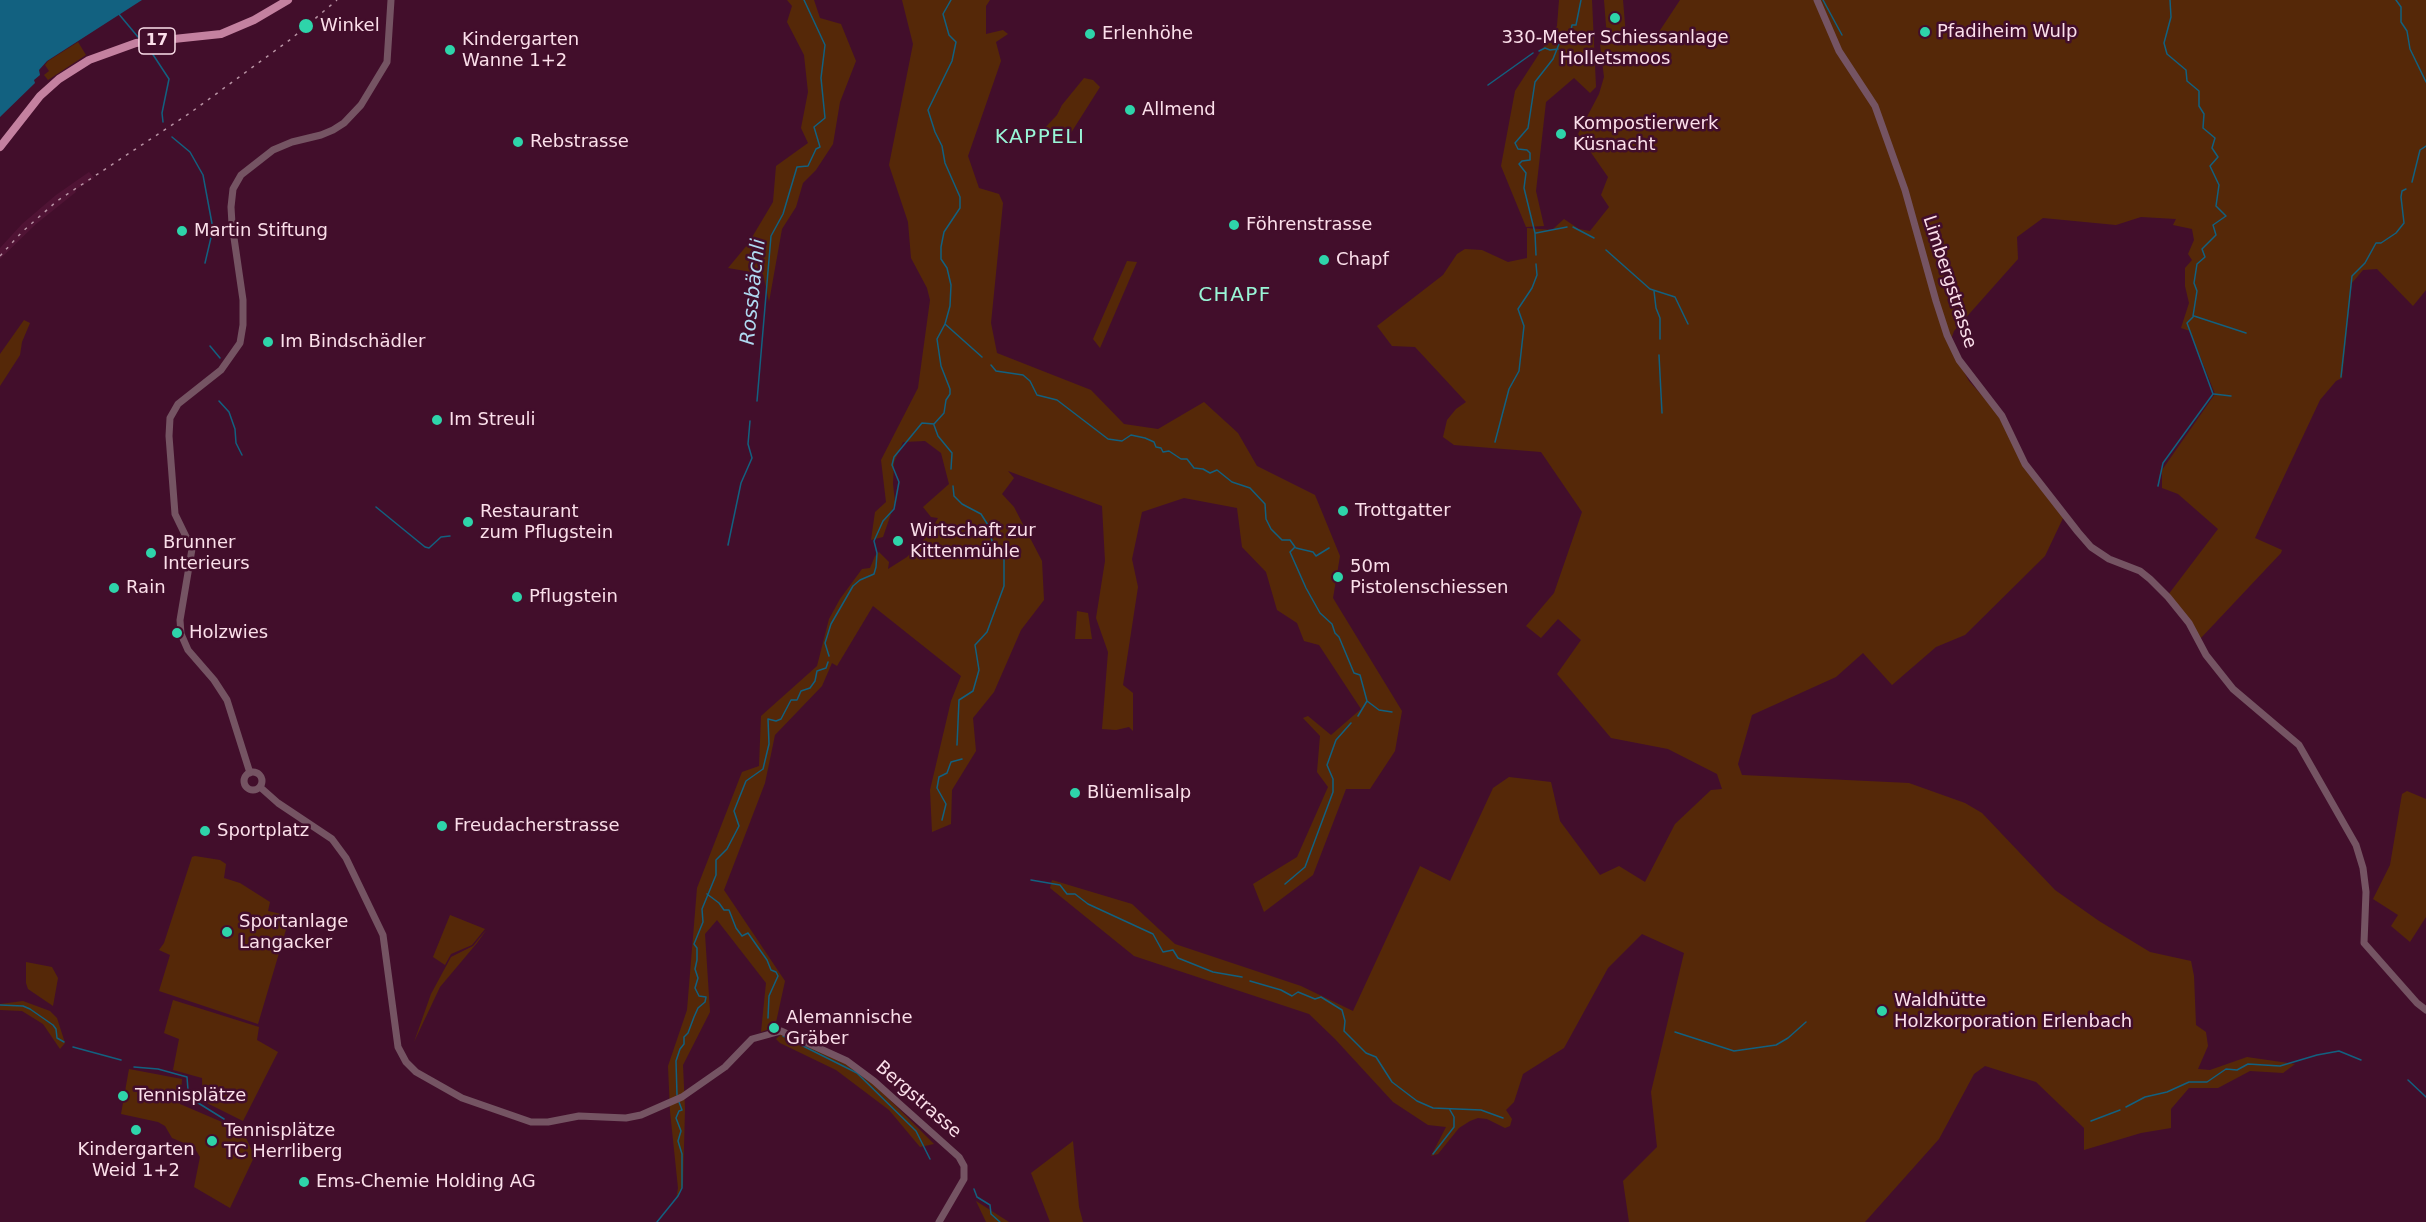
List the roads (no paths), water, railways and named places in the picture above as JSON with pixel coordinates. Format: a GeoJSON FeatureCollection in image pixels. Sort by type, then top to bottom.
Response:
{"type":"FeatureCollection","features":[{"type":"Feature","properties":{"kind":"main road","name":"17"},"geometry":{"type":"LineString","coordinates":[[0,147],[40,96],[59,79],[89,60],[136,44],[221,34],[254,20],[288,0]]}},
{"type":"Feature","properties":{"kind":"street","name":"Bergstrasse"},"geometry":{"type":"LineString","coordinates":[[250,773],[227,700],[214,680],[188,650],[180,629],[192,549],[175,514],[168,425],[178,404],[221,370],[231,359],[240,343],[243,300],[231,207],[233,189],[241,175],[273,150],[333,130],[361,105],[387,62],[391,0]]}},
{"type":"Feature","properties":{"kind":"street","name":"Limbergstrasse"},"geometry":{"type":"LineString","coordinates":[[1817,0],[1839,51],[1875,106],[1905,190],[1939,313],[1959,360],[2002,416],[2025,464],[2091,547],[2109,559],[2140,571],[2150,579],[2189,623],[2206,655],[2234,689],[2300,745],[2356,845],[2363,868],[2366,908],[2364,943],[2403,988],[2426,1010]]}},
{"type":"Feature","properties":{"kind":"street","name":"Bergstrasse"},"geometry":{"type":"LineString","coordinates":[[250,773],[257,773],[261,777],[260,787],[253,790],[246,786],[245,777],[250,773]]}},
{"type":"Feature","properties":{"kind":"street","name":"Bergstrasse"},"geometry":{"type":"LineString","coordinates":[[260,787],[278,803],[332,839],[346,858],[383,935],[398,1047],[406,1062],[416,1072],[462,1098],[531,1122],[548,1122],[579,1116],[626,1118],[641,1115],[682,1097],[710,1080],[746,1044],[758,1036],[782,1032],[848,1061],[874,1081],[910,1115],[943,1140],[962,1161],[965,1173],[962,1185],[939,1222]]}},
{"type":"Feature","properties":{"kind":"water"},"geometry":{"type":"Polygon","coordinates":[[[0,0],[142,0],[47,61],[39,70],[40,75],[34,80],[35,83],[0,117],[0,0]]]}},
{"type":"Feature","properties":{"kind":"waterway","name":"Rossbächli"},"geometry":{"type":"LineString","coordinates":[[757,401],[771,236],[783,214],[797,167],[808,166],[816,149],[820,147],[814,127],[825,118],[821,78],[825,45],[804,0]]}},
{"type":"Feature","properties":{"kind":"waterway"},"geometry":{"type":"LineString","coordinates":[[829,656],[825,643],[831,624],[853,586],[874,574],[877,553],[874,541],[883,521],[894,509],[899,482],[892,465],[894,457],[922,423],[934,424],[944,413],[946,400],[950,394],[941,366],[937,339],[945,324],[950,306],[951,285],[947,268],[941,259],[941,247],[944,232],[960,208],[960,197],[945,163],[942,146],[928,110],[952,61],[956,42],[949,35],[943,14],[951,0]]}},
{"type":"Feature","properties":{"kind":"waterway"},"geometry":{"type":"LineString","coordinates":[[1536,255],[1535,233],[1524,188],[1526,173],[1519,164],[1530,160],[1530,153],[1527,150],[1518,149],[1515,143],[1528,128],[1535,82],[1553,59],[1559,44],[1570,35],[1572,25],[1576,25],[1581,0]]}},
{"type":"Feature","properties":{"kind":"waterway"},"geometry":{"type":"LineString","coordinates":[[1823,0],[1842,35]]}},
{"type":"Feature","properties":{"kind":"waterway"},"geometry":{"type":"LineString","coordinates":[[2170,0],[2171,17],[2164,43],[2167,54],[2186,70],[2187,81],[2199,91],[2199,106],[2204,114],[2203,128],[2215,138],[2212,148],[2218,157],[2210,166],[2219,185],[2216,206],[2226,216],[2213,225],[2216,235],[2202,249],[2205,257],[2197,264],[2194,283],[2197,291],[2193,316]]}},
{"type":"Feature","properties":{"kind":"waterway"},"geometry":{"type":"LineString","coordinates":[[2396,0],[2401,7],[2401,22],[2407,31],[2410,49],[2426,82]]}},
{"type":"Feature","properties":{"kind":"waterway"},"geometry":{"type":"LineString","coordinates":[[118,13],[138,37]]}},
{"type":"Feature","properties":{"kind":"waterway"},"geometry":{"type":"LineString","coordinates":[[148,47],[169,79],[162,113],[163,122]]}},
{"type":"Feature","properties":{"kind":"waterway"},"geometry":{"type":"LineString","coordinates":[[1539,51],[1545,48],[1558,49]]}},
{"type":"Feature","properties":{"kind":"waterway"},"geometry":{"type":"LineString","coordinates":[[1488,85],[1533,53]]}},
{"type":"Feature","properties":{"kind":"waterway"},"geometry":{"type":"LineString","coordinates":[[172,137],[190,152],[203,175],[213,229],[205,263]]}},
{"type":"Feature","properties":{"kind":"waterway"},"geometry":{"type":"LineString","coordinates":[[2412,182],[2420,150],[2426,146]]}},
{"type":"Feature","properties":{"kind":"waterway"},"geometry":{"type":"LineString","coordinates":[[2341,377],[2352,276],[2365,263],[2376,243],[2381,243],[2396,233],[2404,223],[2401,197],[2402,191],[2406,189]]}},
{"type":"Feature","properties":{"kind":"waterway"},"geometry":{"type":"LineString","coordinates":[[1536,233],[1567,227]]}},
{"type":"Feature","properties":{"kind":"waterway"},"geometry":{"type":"LineString","coordinates":[[1573,227],[1594,238]]}},
{"type":"Feature","properties":{"kind":"waterway"},"geometry":{"type":"LineString","coordinates":[[1606,250],[1650,289],[1675,297],[1688,324]]}},
{"type":"Feature","properties":{"kind":"waterway"},"geometry":{"type":"LineString","coordinates":[[1495,442],[1509,389],[1519,371],[1524,326],[1518,309],[1532,288],[1537,275],[1536,264]]}},
{"type":"Feature","properties":{"kind":"waterway"},"geometry":{"type":"LineString","coordinates":[[1654,291],[1660,318],[1660,339]]}},
{"type":"Feature","properties":{"kind":"waterway"},"geometry":{"type":"LineString","coordinates":[[2194,316],[2246,333]]}},
{"type":"Feature","properties":{"kind":"waterway"},"geometry":{"type":"LineString","coordinates":[[2158,486],[2163,463],[2213,394],[2187,323],[2193,317]]}},
{"type":"Feature","properties":{"kind":"waterway"},"geometry":{"type":"LineString","coordinates":[[945,324],[982,357]]}},
{"type":"Feature","properties":{"kind":"waterway"},"geometry":{"type":"LineString","coordinates":[[210,346],[220,358]]}},
{"type":"Feature","properties":{"kind":"waterway"},"geometry":{"type":"LineString","coordinates":[[1659,355],[1662,413]]}},
{"type":"Feature","properties":{"kind":"waterway"},"geometry":{"type":"LineString","coordinates":[[991,365],[996,371],[1023,375],[1030,381],[1037,395],[1057,400],[1108,439],[1122,441],[1131,435],[1145,438],[1154,442],[1156,447],[1161,448],[1163,452],[1169,451],[1181,459],[1187,459],[1194,468],[1210,473],[1217,470],[1232,482],[1250,488],[1265,504],[1266,519],[1271,529],[1282,540],[1290,540],[1295,547],[1290,552],[1306,588],[1320,613],[1332,624],[1354,673],[1360,675],[1367,701],[1358,716]]}},
{"type":"Feature","properties":{"kind":"waterway"},"geometry":{"type":"LineString","coordinates":[[2214,394],[2231,396]]}},
{"type":"Feature","properties":{"kind":"waterway"},"geometry":{"type":"LineString","coordinates":[[219,401],[229,412],[235,429],[236,443],[242,455]]}},
{"type":"Feature","properties":{"kind":"waterway"},"geometry":{"type":"LineString","coordinates":[[728,545],[741,483],[752,458],[748,444],[750,421]]}},
{"type":"Feature","properties":{"kind":"waterway"},"geometry":{"type":"LineString","coordinates":[[934,425],[938,436],[952,453],[951,469]]}},
{"type":"Feature","properties":{"kind":"waterway"},"geometry":{"type":"LineString","coordinates":[[953,486],[954,496],[962,504],[981,514],[988,525],[992,541],[1004,556],[1004,586],[987,632],[975,645],[979,670],[973,691],[959,700],[957,745]]}},
{"type":"Feature","properties":{"kind":"waterway"},"geometry":{"type":"LineString","coordinates":[[376,507],[425,547],[429,548],[441,537],[450,536]]}},
{"type":"Feature","properties":{"kind":"waterway"},"geometry":{"type":"LineString","coordinates":[[1296,548],[1313,552],[1316,556],[1329,548]]}},
{"type":"Feature","properties":{"kind":"waterway"},"geometry":{"type":"LineString","coordinates":[[677,1095],[676,1061],[684,1044],[684,1037],[706,997],[699,996],[695,988],[698,978],[695,969],[697,948],[694,944],[703,922],[702,909],[716,875],[716,860],[727,849],[739,826],[734,811],[746,781],[763,769],[769,744],[768,719],[776,721],[781,719],[791,700],[797,700],[801,691],[810,688],[815,681],[817,671],[826,668],[828,662]]}},
{"type":"Feature","properties":{"kind":"waterway"},"geometry":{"type":"LineString","coordinates":[[1367,701],[1379,710],[1392,712]]}},
{"type":"Feature","properties":{"kind":"waterway"},"geometry":{"type":"LineString","coordinates":[[1285,884],[1305,867],[1333,792],[1333,779],[1327,765],[1336,740],[1351,723]]}},
{"type":"Feature","properties":{"kind":"waterway"},"geometry":{"type":"LineString","coordinates":[[942,820],[946,804],[937,788],[939,777],[947,773],[951,762],[962,759]]}},
{"type":"Feature","properties":{"kind":"waterway"},"geometry":{"type":"LineString","coordinates":[[1031,880],[1060,885],[1067,894],[1075,894],[1088,904],[1153,934],[1163,952],[1173,950],[1178,958],[1213,972],[1242,977]]}},
{"type":"Feature","properties":{"kind":"waterway"},"geometry":{"type":"LineString","coordinates":[[707,894],[724,910],[729,910],[736,928],[742,936],[748,933],[767,960],[771,970],[778,976],[769,996],[768,1018]]}},
{"type":"Feature","properties":{"kind":"waterway"},"geometry":{"type":"LineString","coordinates":[[1250,981],[1281,990],[1292,996],[1298,992],[1315,999],[1321,997],[1342,1010],[1345,1021],[1344,1031],[1366,1053],[1376,1057],[1392,1082],[1417,1101],[1433,1108],[1481,1110],[1503,1118]]}},
{"type":"Feature","properties":{"kind":"waterway"},"geometry":{"type":"LineString","coordinates":[[0,1005],[23,1006],[30,1009],[53,1025],[57,1038],[64,1042]]}},
{"type":"Feature","properties":{"kind":"waterway"},"geometry":{"type":"LineString","coordinates":[[1675,1032],[1734,1051],[1776,1045],[1806,1022]]}},
{"type":"Feature","properties":{"kind":"waterway"},"geometry":{"type":"LineString","coordinates":[[783,1036],[857,1073],[916,1131],[930,1159]]}},
{"type":"Feature","properties":{"kind":"waterway"},"geometry":{"type":"LineString","coordinates":[[73,1047],[121,1060]]}},
{"type":"Feature","properties":{"kind":"waterway"},"geometry":{"type":"LineString","coordinates":[[2126,1107],[2145,1097],[2167,1092],[2189,1082],[2207,1082],[2226,1069],[2237,1070],[2248,1064],[2280,1066],[2339,1051],[2361,1060]]}},
{"type":"Feature","properties":{"kind":"waterway"},"geometry":{"type":"LineString","coordinates":[[134,1067],[158,1069],[187,1077],[188,1090],[195,1101],[224,1119]]}},
{"type":"Feature","properties":{"kind":"waterway"},"geometry":{"type":"LineString","coordinates":[[2408,1080],[2426,1097]]}},
{"type":"Feature","properties":{"kind":"waterway"},"geometry":{"type":"LineString","coordinates":[[657,1222],[682,1188],[682,1154],[678,1141],[681,1131],[676,1118],[682,1110],[679,1102]]}},
{"type":"Feature","properties":{"kind":"waterway"},"geometry":{"type":"LineString","coordinates":[[1433,1154],[1454,1127],[1454,1117],[1450,1110]]}},
{"type":"Feature","properties":{"kind":"waterway"},"geometry":{"type":"LineString","coordinates":[[2091,1121],[2120,1110]]}},
{"type":"Feature","properties":{"kind":"waterway"},"geometry":{"type":"LineString","coordinates":[[974,1189],[977,1197],[990,1205],[991,1214],[1000,1222]]}},
{"type":"Feature","properties":{"kind":"railway"},"geometry":{"type":"LineString","coordinates":[[0,256],[22,232],[57,201],[190,113],[291,39],[337,0]]}},
{"type":"Feature","properties":{"kind":"place","name":"330-Meter Schiessanlage Holletsmoos"},"geometry":{"type":"Point","coordinates":[1615,18]}},
{"type":"Feature","properties":{"kind":"place","name":"Winkel"},"geometry":{"type":"Point","coordinates":[306,26]}},
{"type":"Feature","properties":{"kind":"place","name":"Pfadiheim Wulp"},"geometry":{"type":"Point","coordinates":[1925,32]}},
{"type":"Feature","properties":{"kind":"place","name":"Erlenhöhe"},"geometry":{"type":"Point","coordinates":[1090,34]}},
{"type":"Feature","properties":{"kind":"place","name":"Kindergarten Wanne 1+2"},"geometry":{"type":"Point","coordinates":[450,50]}},
{"type":"Feature","properties":{"kind":"place","name":"Allmend"},"geometry":{"type":"Point","coordinates":[1130,110]}},
{"type":"Feature","properties":{"kind":"place","name":"Kompostierwerk Küsnacht"},"geometry":{"type":"Point","coordinates":[1561,134]}},
{"type":"Feature","properties":{"kind":"place","name":"Rebstrasse"},"geometry":{"type":"Point","coordinates":[518,142]}},
{"type":"Feature","properties":{"kind":"place","name":"Föhrenstrasse"},"geometry":{"type":"Point","coordinates":[1234,225]}},
{"type":"Feature","properties":{"kind":"place","name":"Martin Stiftung"},"geometry":{"type":"Point","coordinates":[182,231]}},
{"type":"Feature","properties":{"kind":"place","name":"Chapf"},"geometry":{"type":"Point","coordinates":[1324,260]}},
{"type":"Feature","properties":{"kind":"place","name":"Im Bindschädler"},"geometry":{"type":"Point","coordinates":[268,342]}},
{"type":"Feature","properties":{"kind":"place","name":"Im Streuli"},"geometry":{"type":"Point","coordinates":[437,420]}},
{"type":"Feature","properties":{"kind":"place","name":"Trottgatter"},"geometry":{"type":"Point","coordinates":[1343,511]}},
{"type":"Feature","properties":{"kind":"place","name":"Restaurant zum Pflugstein"},"geometry":{"type":"Point","coordinates":[468,522]}},
{"type":"Feature","properties":{"kind":"place","name":"Wirtschaft zur Kittenmühle"},"geometry":{"type":"Point","coordinates":[898,541]}},
{"type":"Feature","properties":{"kind":"place","name":"Brunner Interieurs"},"geometry":{"type":"Point","coordinates":[151,553]}},
{"type":"Feature","properties":{"kind":"place","name":"50m Pistolenschiessen"},"geometry":{"type":"Point","coordinates":[1338,577]}},
{"type":"Feature","properties":{"kind":"place","name":"Rain"},"geometry":{"type":"Point","coordinates":[114,588]}},
{"type":"Feature","properties":{"kind":"place","name":"Pflugstein"},"geometry":{"type":"Point","coordinates":[517,597]}},
{"type":"Feature","properties":{"kind":"place","name":"Holzwies"},"geometry":{"type":"Point","coordinates":[177,633]}},
{"type":"Feature","properties":{"kind":"place","name":"Blüemlisalp"},"geometry":{"type":"Point","coordinates":[1075,793]}},
{"type":"Feature","properties":{"kind":"place","name":"Freudacherstrasse"},"geometry":{"type":"Point","coordinates":[442,826]}},
{"type":"Feature","properties":{"kind":"place","name":"Sportplatz"},"geometry":{"type":"Point","coordinates":[205,831]}},
{"type":"Feature","properties":{"kind":"place","name":"Sportanlage Langacker"},"geometry":{"type":"Point","coordinates":[227,932]}},
{"type":"Feature","properties":{"kind":"place","name":"Waldhütte Holzkorporation Erlenbach"},"geometry":{"type":"Point","coordinates":[1882,1011]}},
{"type":"Feature","properties":{"kind":"place","name":"Alemannische Gräber"},"geometry":{"type":"Point","coordinates":[774,1028]}},
{"type":"Feature","properties":{"kind":"place","name":"Tennisplätze"},"geometry":{"type":"Point","coordinates":[123,1096]}},
{"type":"Feature","properties":{"kind":"place","name":"Kindergarten Weid 1+2"},"geometry":{"type":"Point","coordinates":[136,1130]}},
{"type":"Feature","properties":{"kind":"place","name":"Tennisplätze TC Herrliberg"},"geometry":{"type":"Point","coordinates":[212,1141]}},
{"type":"Feature","properties":{"kind":"place","name":"Ems-Chemie Holding AG"},"geometry":{"type":"Point","coordinates":[304,1182]}},
{"type":"Feature","properties":{"kind":"district","name":"KAPPELI"},"geometry":{"type":"Point","coordinates":[1040,138]}},
{"type":"Feature","properties":{"kind":"district","name":"CHAPF"},"geometry":{"type":"Point","coordinates":[1235,296]}}]}
